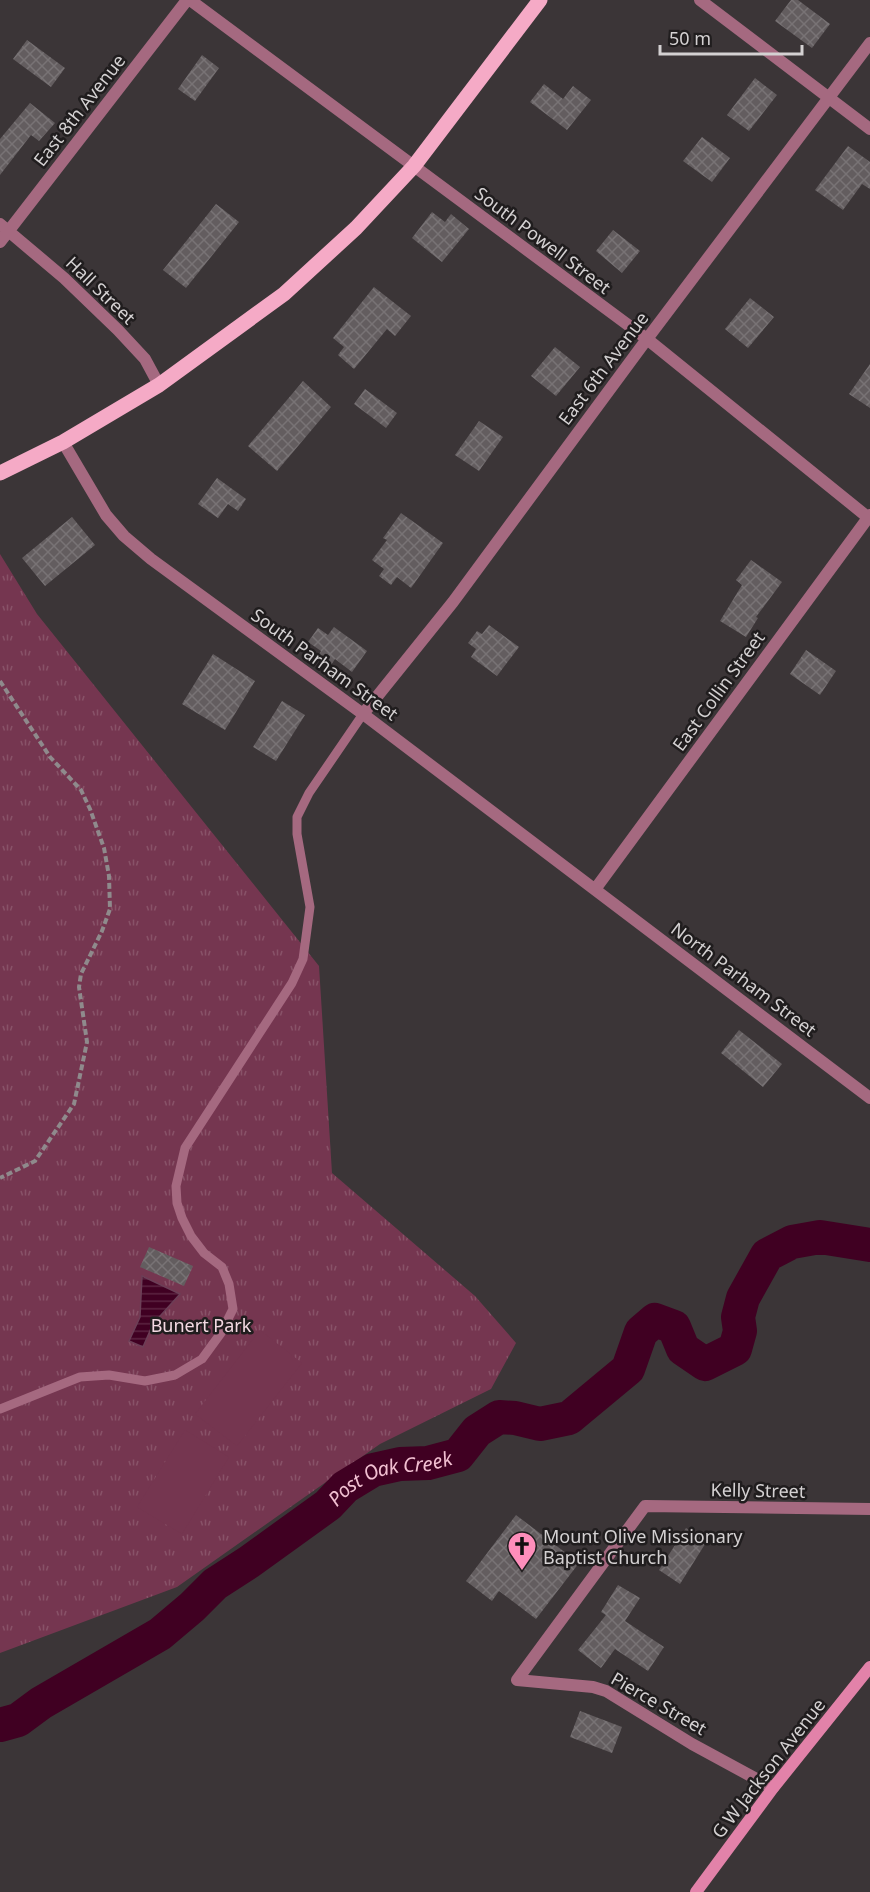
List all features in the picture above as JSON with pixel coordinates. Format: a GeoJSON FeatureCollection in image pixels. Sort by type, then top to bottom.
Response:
{"type":"FeatureCollection","features":[{"type":"Feature","properties":{"kind":"main road"},"geometry":{"type":"LineString","coordinates":[[0,472],[63,442],[159,385],[284,294],[356,228],[414,166],[540,0]]}},
{"type":"Feature","properties":{"kind":"street","name":"South Powell Street"},"geometry":{"type":"LineString","coordinates":[[188,0],[647,339],[869,517]]}},
{"type":"Feature","properties":{"kind":"street","name":"East 8th Avenue"},"geometry":{"type":"LineString","coordinates":[[0,242],[4,228],[188,0]]}},
{"type":"Feature","properties":{"kind":"street"},"geometry":{"type":"LineString","coordinates":[[700,0],[870,129]]}},
{"type":"Feature","properties":{"kind":"street","name":"East 6th Avenue"},"geometry":{"type":"LineString","coordinates":[[363,714],[453,602],[870,43]]}},
{"type":"Feature","properties":{"kind":"street","name":"Hall Street"},"geometry":{"type":"LineString","coordinates":[[4,228],[64,278],[118,330],[145,360],[159,385]]}},
{"type":"Feature","properties":{"kind":"street","name":"South Parham Street"},"geometry":{"type":"LineString","coordinates":[[63,442],[106,515],[124,536],[151,559],[596,888]]}},
{"type":"Feature","properties":{"kind":"street","name":"East Collin Street"},"geometry":{"type":"LineString","coordinates":[[596,888],[869,517]]}},
{"type":"Feature","properties":{"kind":"street","name":"North Parham Street"},"geometry":{"type":"LineString","coordinates":[[596,888],[870,1098]]}},
{"type":"Feature","properties":{"kind":"street","name":"Kelly Street"},"geometry":{"type":"LineString","coordinates":[[518,1680],[645,1506],[870,1509]]}},
{"type":"Feature","properties":{"kind":"street","name":"G W Jackson Avenue"},"geometry":{"type":"LineString","coordinates":[[696,1892],[773,1788],[870,1667]]}},
{"type":"Feature","properties":{"kind":"street","name":"Pierce Street"},"geometry":{"type":"LineString","coordinates":[[518,1680],[593,1687],[606,1691],[692,1744],[773,1788]]}},
{"type":"Feature","properties":{"kind":"lane"},"geometry":{"type":"LineString","coordinates":[[0,1409],[80,1377],[109,1376],[145,1381],[175,1375],[202,1359],[221,1333],[233,1309],[229,1284],[222,1267],[204,1253],[182,1218],[177,1203],[176,1186],[185,1148],[292,983],[303,959],[310,907],[297,834],[297,817],[309,793],[363,714]]}},
{"type":"Feature","properties":{"kind":"path"},"geometry":{"type":"LineString","coordinates":[[0,681],[50,757],[81,790],[104,848],[110,909],[81,974],[79,987],[87,1042],[74,1104],[35,1161],[0,1178]]}},
{"type":"Feature","properties":{"kind":"green space","name":"Bunert Park"},"geometry":{"type":"Polygon","coordinates":[[[0,554],[37,614],[319,966],[332,1173],[475,1296],[516,1343],[491,1389],[380,1444],[177,1587],[0,1653],[0,554]]]}},
{"type":"Feature","properties":{"kind":"green space"},"geometry":{"type":"Polygon","coordinates":[[[260,1330],[302,1363],[237,1446],[195,1414],[260,1330]]]}},
{"type":"Feature","properties":{"kind":"green space"},"geometry":{"type":"Polygon","coordinates":[[[185,1430],[229,1457],[182,1534],[137,1507],[185,1430]]]}},
{"type":"Feature","properties":{"kind":"shaded area"},"geometry":{"type":"Polygon","coordinates":[[[142,1276],[180,1294],[153,1324],[143,1347],[129,1341],[140,1317],[142,1276]]]}},
{"type":"Feature","properties":{"kind":"building"},"geometry":{"type":"Polygon","coordinates":[[[791,0],[798,0],[830,24],[812,48],[775,21],[791,0]]]}},
{"type":"Feature","properties":{"kind":"building"},"geometry":{"type":"Polygon","coordinates":[[[27,40],[65,68],[51,87],[13,59],[27,40]]]}},
{"type":"Feature","properties":{"kind":"building"},"geometry":{"type":"Polygon","coordinates":[[[202,55],[219,68],[195,101],[178,89],[202,55]]]}},
{"type":"Feature","properties":{"kind":"building"},"geometry":{"type":"Polygon","coordinates":[[[755,78],[777,95],[749,131],[727,115],[755,78]]]}},
{"type":"Feature","properties":{"kind":"building"},"geometry":{"type":"Polygon","coordinates":[[[544,84],[563,99],[573,86],[591,100],[567,130],[530,102],[544,84]]]}},
{"type":"Feature","properties":{"kind":"building"},"geometry":{"type":"Polygon","coordinates":[[[30,103],[55,123],[39,141],[31,135],[0,175],[0,139],[30,103]]]}},
{"type":"Feature","properties":{"kind":"building"},"geometry":{"type":"Polygon","coordinates":[[[702,137],[730,158],[712,182],[683,161],[702,137]]]}},
{"type":"Feature","properties":{"kind":"building"},"geometry":{"type":"Polygon","coordinates":[[[848,146],[870,162],[870,189],[862,184],[843,210],[815,190],[848,146]]]}},
{"type":"Feature","properties":{"kind":"building"},"geometry":{"type":"Polygon","coordinates":[[[216,204],[239,222],[186,288],[163,270],[216,204]]]}},
{"type":"Feature","properties":{"kind":"building"},"geometry":{"type":"Polygon","coordinates":[[[432,212],[445,222],[451,214],[469,229],[442,262],[412,238],[432,212]]]}},
{"type":"Feature","properties":{"kind":"building"},"geometry":{"type":"Polygon","coordinates":[[[613,230],[640,251],[622,273],[596,251],[613,230]]]}},
{"type":"Feature","properties":{"kind":"building"},"geometry":{"type":"Polygon","coordinates":[[[374,287],[411,316],[395,336],[387,329],[354,369],[338,355],[344,347],[333,338],[374,287]]]}},
{"type":"Feature","properties":{"kind":"building"},"geometry":{"type":"Polygon","coordinates":[[[750,298],[774,317],[748,348],[725,329],[750,298]]]}},
{"type":"Feature","properties":{"kind":"building"},"geometry":{"type":"Polygon","coordinates":[[[555,347],[580,367],[556,396],[531,376],[555,347]]]}},
{"type":"Feature","properties":{"kind":"building"},"geometry":{"type":"Polygon","coordinates":[[[870,364],[870,408],[849,394],[870,364]]]}},
{"type":"Feature","properties":{"kind":"building"},"geometry":{"type":"Polygon","coordinates":[[[303,381],[331,407],[277,471],[248,446],[303,381]]]}},
{"type":"Feature","properties":{"kind":"building"},"geometry":{"type":"Polygon","coordinates":[[[365,389],[397,413],[386,428],[354,404],[365,389]]]}},
{"type":"Feature","properties":{"kind":"building"},"geometry":{"type":"Polygon","coordinates":[[[479,421],[503,437],[479,471],[455,455],[479,421]]]}},
{"type":"Feature","properties":{"kind":"building"},"geometry":{"type":"Polygon","coordinates":[[[217,478],[246,499],[238,511],[228,504],[218,518],[198,504],[217,478]]]}},
{"type":"Feature","properties":{"kind":"building"},"geometry":{"type":"Polygon","coordinates":[[[401,513],[443,543],[411,588],[397,577],[391,585],[379,576],[384,569],[372,560],[387,540],[383,538],[401,513]]]}},
{"type":"Feature","properties":{"kind":"building"},"geometry":{"type":"Polygon","coordinates":[[[72,517],[95,545],[45,586],[22,558],[72,517]]]}},
{"type":"Feature","properties":{"kind":"building"},"geometry":{"type":"Polygon","coordinates":[[[751,560],[782,582],[756,617],[758,618],[746,637],[720,621],[742,585],[736,580],[751,560]]]}},
{"type":"Feature","properties":{"kind":"building"},"geometry":{"type":"Polygon","coordinates":[[[489,625],[519,647],[497,676],[471,657],[476,649],[468,643],[477,631],[482,634],[489,625]]]}},
{"type":"Feature","properties":{"kind":"building"},"geometry":{"type":"Polygon","coordinates":[[[334,627],[367,651],[352,672],[335,659],[329,668],[316,659],[321,651],[308,642],[318,628],[328,635],[334,627]]]}},
{"type":"Feature","properties":{"kind":"building"},"geometry":{"type":"Polygon","coordinates":[[[806,650],[836,671],[820,695],[790,674],[806,650]]]}},
{"type":"Feature","properties":{"kind":"building"},"geometry":{"type":"Polygon","coordinates":[[[213,654],[255,681],[225,730],[182,704],[213,654]]]}},
{"type":"Feature","properties":{"kind":"building"},"geometry":{"type":"Polygon","coordinates":[[[282,701],[305,715],[276,761],[253,747],[282,701]]]}},
{"type":"Feature","properties":{"kind":"building"},"geometry":{"type":"Polygon","coordinates":[[[739,1030],[782,1064],[763,1087],[721,1053],[739,1030]]]}},
{"type":"Feature","properties":{"kind":"building"},"geometry":{"type":"Polygon","coordinates":[[[149,1247],[193,1266],[184,1286],[140,1267],[149,1247]]]}},
{"type":"Feature","properties":{"kind":"building","name":"Mount Olive Missionary Baptist Church"},"geometry":{"type":"Polygon","coordinates":[[[516,1515],[579,1563],[536,1619],[499,1591],[492,1601],[466,1581],[516,1515]]]}},
{"type":"Feature","properties":{"kind":"building"},"geometry":{"type":"Polygon","coordinates":[[[686,1528],[707,1541],[680,1584],[659,1570],[686,1528]]]}},
{"type":"Feature","properties":{"kind":"building"},"geometry":{"type":"Polygon","coordinates":[[[618,1585],[640,1598],[625,1621],[664,1647],[648,1671],[615,1649],[601,1668],[578,1650],[606,1615],[601,1612],[618,1585]]]}},
{"type":"Feature","properties":{"kind":"building"},"geometry":{"type":"Polygon","coordinates":[[[580,1711],[622,1727],[612,1753],[570,1737],[580,1711]]]}},
{"type":"Feature","properties":{"kind":"waterway","name":"Post Oak Creek"},"geometry":{"type":"LineString","coordinates":[[0,1725],[18,1720],[41,1703],[160,1634],[215,1584],[328,1505],[345,1487],[373,1470],[400,1464],[428,1463],[458,1455],[477,1431],[499,1417],[540,1424],[569,1418],[628,1369],[641,1332],[655,1320],[674,1327],[683,1349],[705,1364],[735,1349],[740,1331],[738,1317],[743,1298],[767,1255],[792,1242],[820,1237],[870,1245]]}},
{"type":"Feature","properties":{"kind":"place","name":"Mount Olive Missionary Baptist Church"},"geometry":{"type":"Point","coordinates":[522,1572]}}]}
